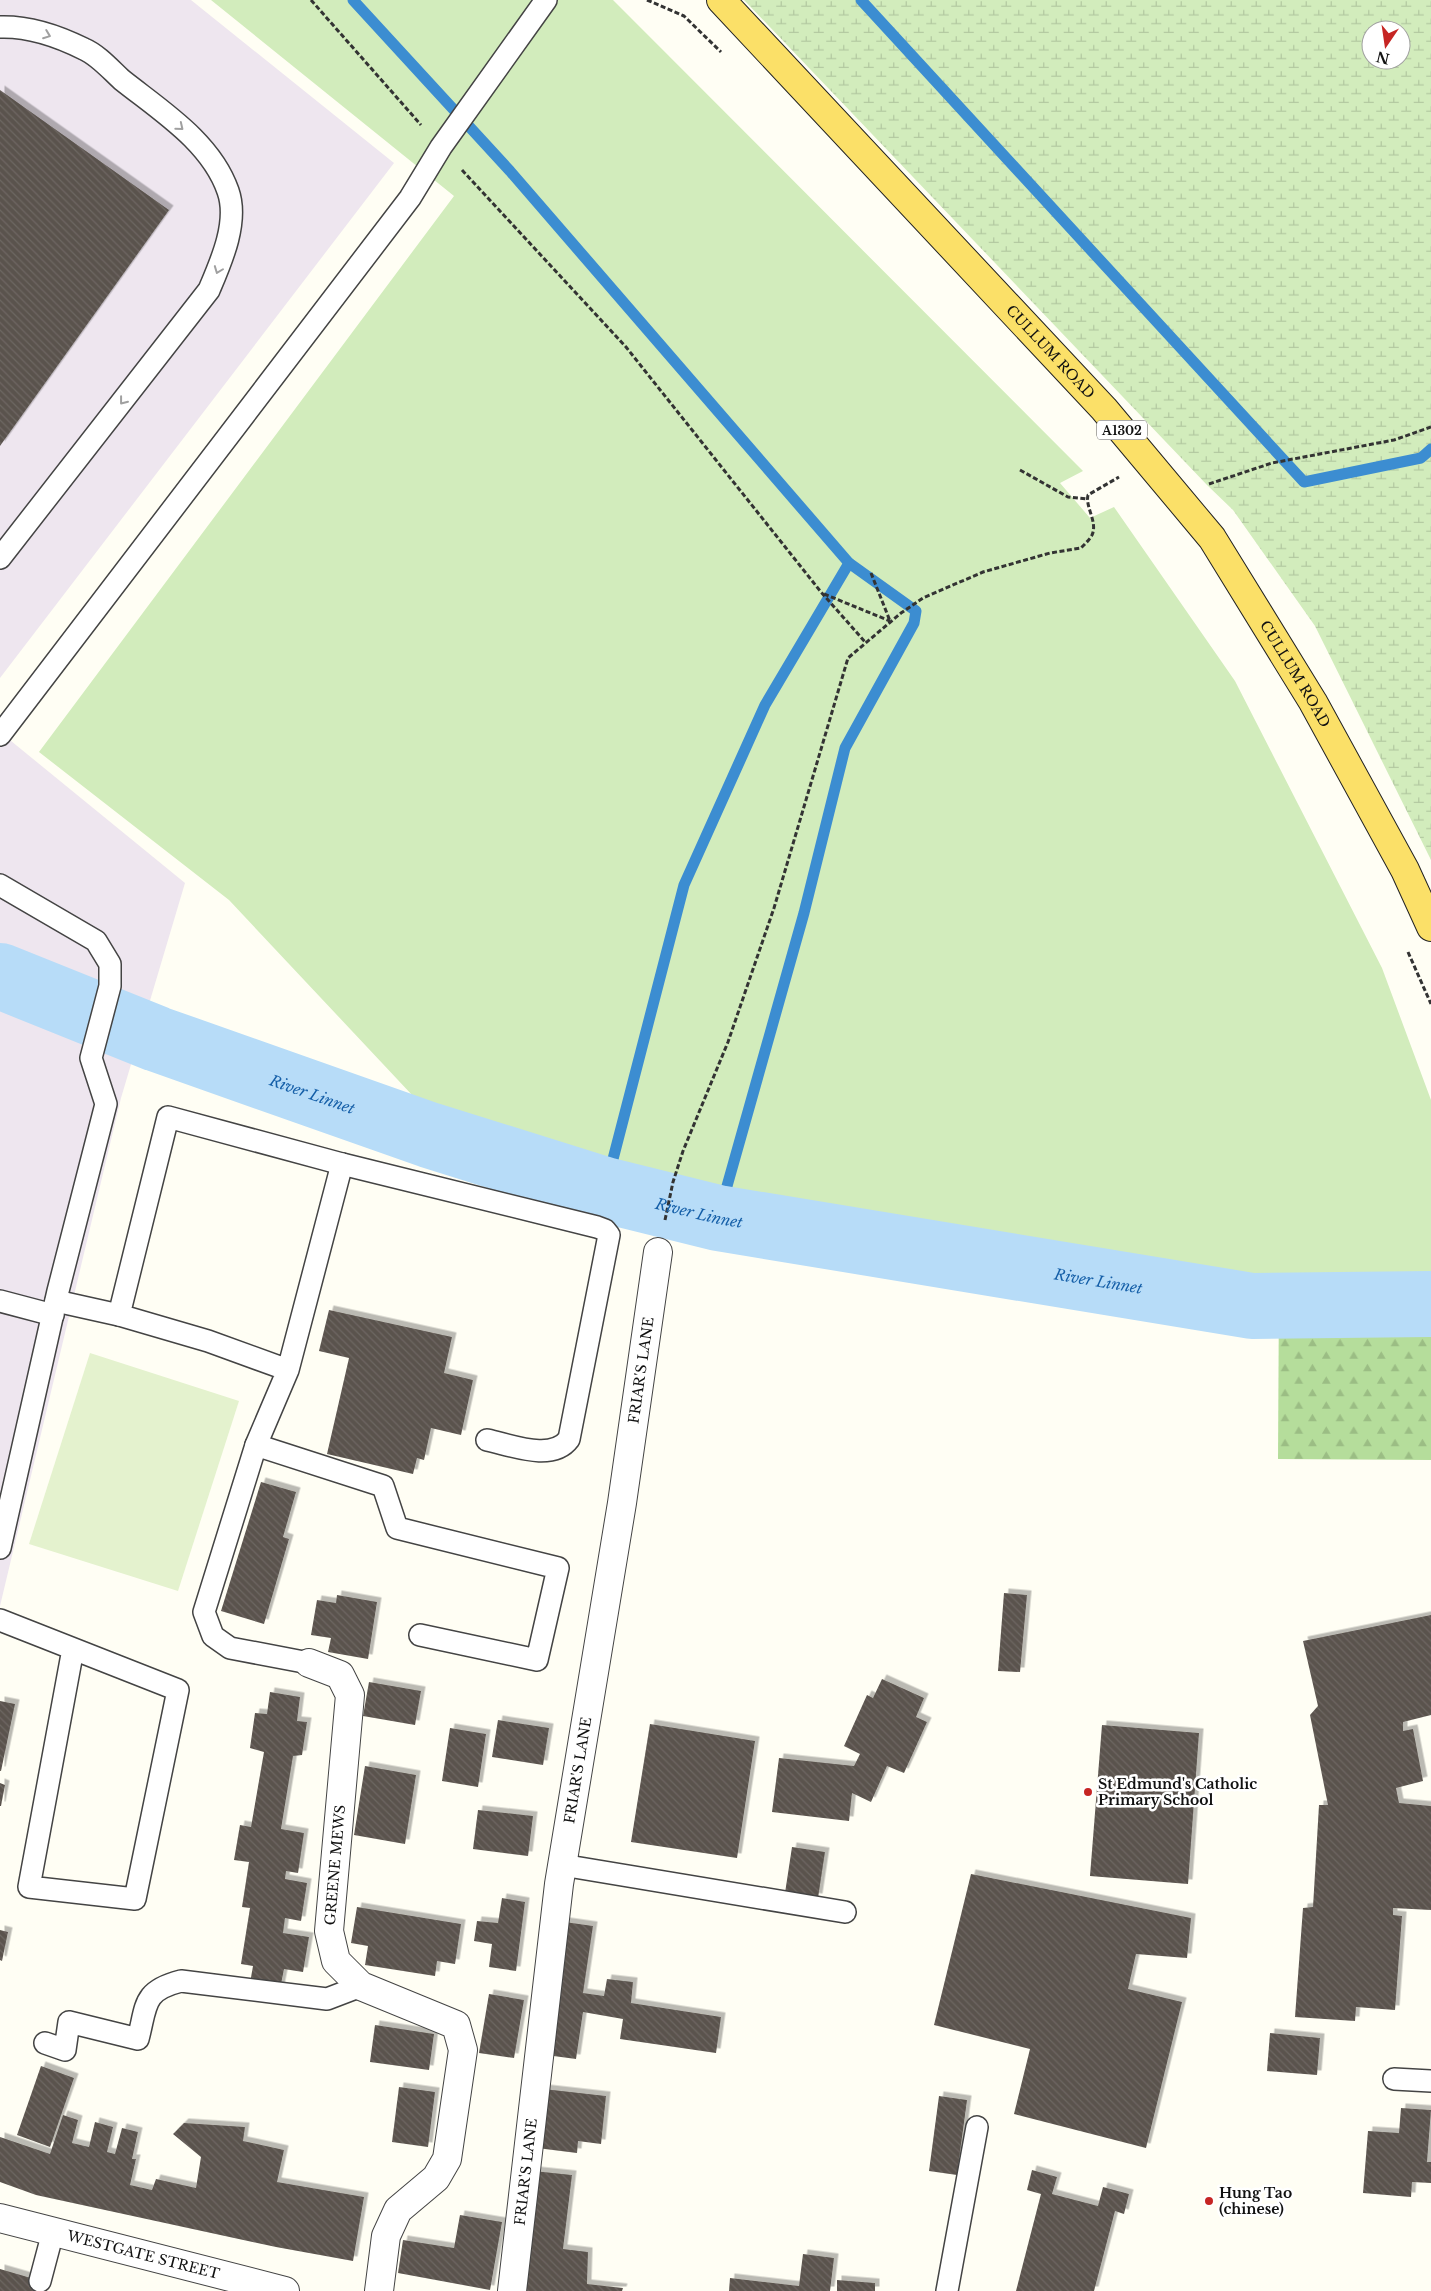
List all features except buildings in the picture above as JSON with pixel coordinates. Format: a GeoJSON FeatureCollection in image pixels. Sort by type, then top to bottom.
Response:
{"type":"FeatureCollection","features":[{"type":"Feature","properties":{"kind":"main road","name":"CULLUM ROAD"},"geometry":{"type":"LineString","coordinates":[[721,0],[1104,409],[1212,538],[1313,702],[1405,870],[1431,927]]}},
{"type":"Feature","properties":{"kind":"street","name":"FRIAR'S LANE"},"geometry":{"type":"LineString","coordinates":[[512,2291],[562,1865],[622,1503],[658,1252]]}},
{"type":"Feature","properties":{"kind":"street","name":"GREENE MEWS"},"geometry":{"type":"LineString","coordinates":[[309,1663],[340,1675],[350,1695],[329,1931],[336,1960],[361,1986],[456,2025],[463,2050],[447,2159],[436,2178],[398,2210],[386,2236],[379,2291]]}},
{"type":"Feature","properties":{"kind":"street","name":"WESTGATE STREET"},"geometry":{"type":"LineString","coordinates":[[0,2218],[269,2289]]}},
{"type":"Feature","properties":{"kind":"lane"},"geometry":{"type":"LineString","coordinates":[[0,735],[410,198],[446,142],[546,0]]}},
{"type":"Feature","properties":{"kind":"lane"},"geometry":{"type":"LineString","coordinates":[[0,27],[16,26],[35,30],[86,50],[190,135],[216,165],[229,193],[231,222],[220,264],[210,290],[0,558]]}},
{"type":"Feature","properties":{"kind":"lane"},"geometry":{"type":"LineString","coordinates":[[0,885],[96,941],[110,964],[110,986],[91,1058],[106,1104],[54,1308],[0,1548]]}},
{"type":"Feature","properties":{"kind":"lane"},"geometry":{"type":"LineString","coordinates":[[119,1315],[168,1117],[342,1164],[597,1226],[605,1230],[608,1236],[569,1439],[564,1446],[546,1451],[487,1440]]}},
{"type":"Feature","properties":{"kind":"lane"},"geometry":{"type":"LineString","coordinates":[[309,1663],[230,1648],[213,1636],[204,1612],[256,1445],[288,1370],[342,1164]]}},
{"type":"Feature","properties":{"kind":"lane"},"geometry":{"type":"LineString","coordinates":[[0,1301],[119,1315],[208,1341],[288,1370]]}},
{"type":"Feature","properties":{"kind":"lane"},"geometry":{"type":"LineString","coordinates":[[256,1445],[383,1486],[398,1528],[558,1568],[537,1660],[420,1635]]}},
{"type":"Feature","properties":{"kind":"lane"},"geometry":{"type":"LineString","coordinates":[[0,1620],[178,1690],[135,1899],[29,1887],[73,1649]]}},
{"type":"Feature","properties":{"kind":"lane"},"geometry":{"type":"LineString","coordinates":[[562,1865],[845,1912]]}},
{"type":"Feature","properties":{"kind":"lane"},"geometry":{"type":"LineString","coordinates":[[46,2043],[65,2050],[69,2022],[138,2040],[149,1996],[162,1986],[181,1981],[327,1999],[361,1986]]}},
{"type":"Feature","properties":{"kind":"lane"},"geometry":{"type":"LineString","coordinates":[[1394,2079],[1431,2081]]}},
{"type":"Feature","properties":{"kind":"lane"},"geometry":{"type":"LineString","coordinates":[[947,2291],[977,2127]]}},
{"type":"Feature","properties":{"kind":"lane"},"geometry":{"type":"LineString","coordinates":[[40,2281],[53,2232]]}},
{"type":"Feature","properties":{"kind":"path"},"geometry":{"type":"LineString","coordinates":[[311,0],[446,142],[626,347],[821,592],[866,643]]}},
{"type":"Feature","properties":{"kind":"path"},"geometry":{"type":"LineString","coordinates":[[647,0],[684,16],[725,56]]}},
{"type":"Feature","properties":{"kind":"path"},"geometry":{"type":"LineString","coordinates":[[1207,485],[1272,463],[1394,440],[1431,427]]}},
{"type":"Feature","properties":{"kind":"path"},"geometry":{"type":"LineString","coordinates":[[665,1221],[673,1182],[683,1151],[728,1042],[774,908],[848,658],[890,621],[923,598],[983,572],[1050,553],[1082,548],[1093,535],[1093,516],[1087,499],[1088,495],[1122,475],[1116,468]]}},
{"type":"Feature","properties":{"kind":"path"},"geometry":{"type":"LineString","coordinates":[[1020,470],[1068,497],[1087,499]]}},
{"type":"Feature","properties":{"kind":"path"},"geometry":{"type":"LineString","coordinates":[[871,573],[890,621]]}},
{"type":"Feature","properties":{"kind":"path"},"geometry":{"type":"LineString","coordinates":[[821,592],[890,621]]}},
{"type":"Feature","properties":{"kind":"path"},"geometry":{"type":"LineString","coordinates":[[1407,950],[1431,1004]]}},
{"type":"Feature","properties":{"kind":"shaded area"},"geometry":{"type":"Polygon","coordinates":[[[0,0],[191,0],[394,163],[0,678],[0,0]]]}},
{"type":"Feature","properties":{"kind":"shaded area"},"geometry":{"type":"Polygon","coordinates":[[[0,732],[185,883],[121,1098],[0,1606],[0,732]]]}},
{"type":"Feature","properties":{"kind":"green space"},"geometry":{"type":"Polygon","coordinates":[[[211,0],[613,0],[1083,471],[1060,483],[1090,518],[1114,507],[1235,681],[1382,968],[1431,1100],[1431,1303],[1050,1259],[689,1187],[428,1112],[229,900],[39,752],[454,196],[211,0]]]}},
{"type":"Feature","properties":{"kind":"green space"},"geometry":{"type":"Polygon","coordinates":[[[744,0],[1431,0],[1431,860],[1315,626],[1233,510],[744,0]]]}},
{"type":"Feature","properties":{"kind":"green space"},"geometry":{"type":"Polygon","coordinates":[[[1279,1285],[1431,1303],[1431,1460],[1278,1459],[1279,1285]]]}},
{"type":"Feature","properties":{"kind":"green space"},"geometry":{"type":"Polygon","coordinates":[[[90,1353],[239,1401],[178,1591],[29,1544],[90,1353]]]}},
{"type":"Feature","properties":{"kind":"waterway"},"geometry":{"type":"LineString","coordinates":[[353,0],[510,171],[849,563],[916,611],[914,623],[845,748],[804,913],[718,1218]]}},
{"type":"Feature","properties":{"kind":"waterway"},"geometry":{"type":"LineString","coordinates":[[861,0],[1304,482],[1421,458],[1431,449]]}},
{"type":"Feature","properties":{"kind":"waterway"},"geometry":{"type":"LineString","coordinates":[[605,1190],[684,885],[765,705],[849,563]]}},
{"type":"Feature","properties":{"kind":"waterway","name":"River Linnet"},"geometry":{"type":"LineString","coordinates":[[0,976],[157,1039],[429,1135],[605,1190],[718,1218],[1252,1306],[1431,1304]]}},
{"type":"Feature","properties":{"kind":"place","name":"St Edmund's Catholic Primary School"},"geometry":{"type":"Point","coordinates":[1088,1792]}},
{"type":"Feature","properties":{"kind":"place","name":"Hung Tao (chinese)"},"geometry":{"type":"Point","coordinates":[1209,2201]}}]}
